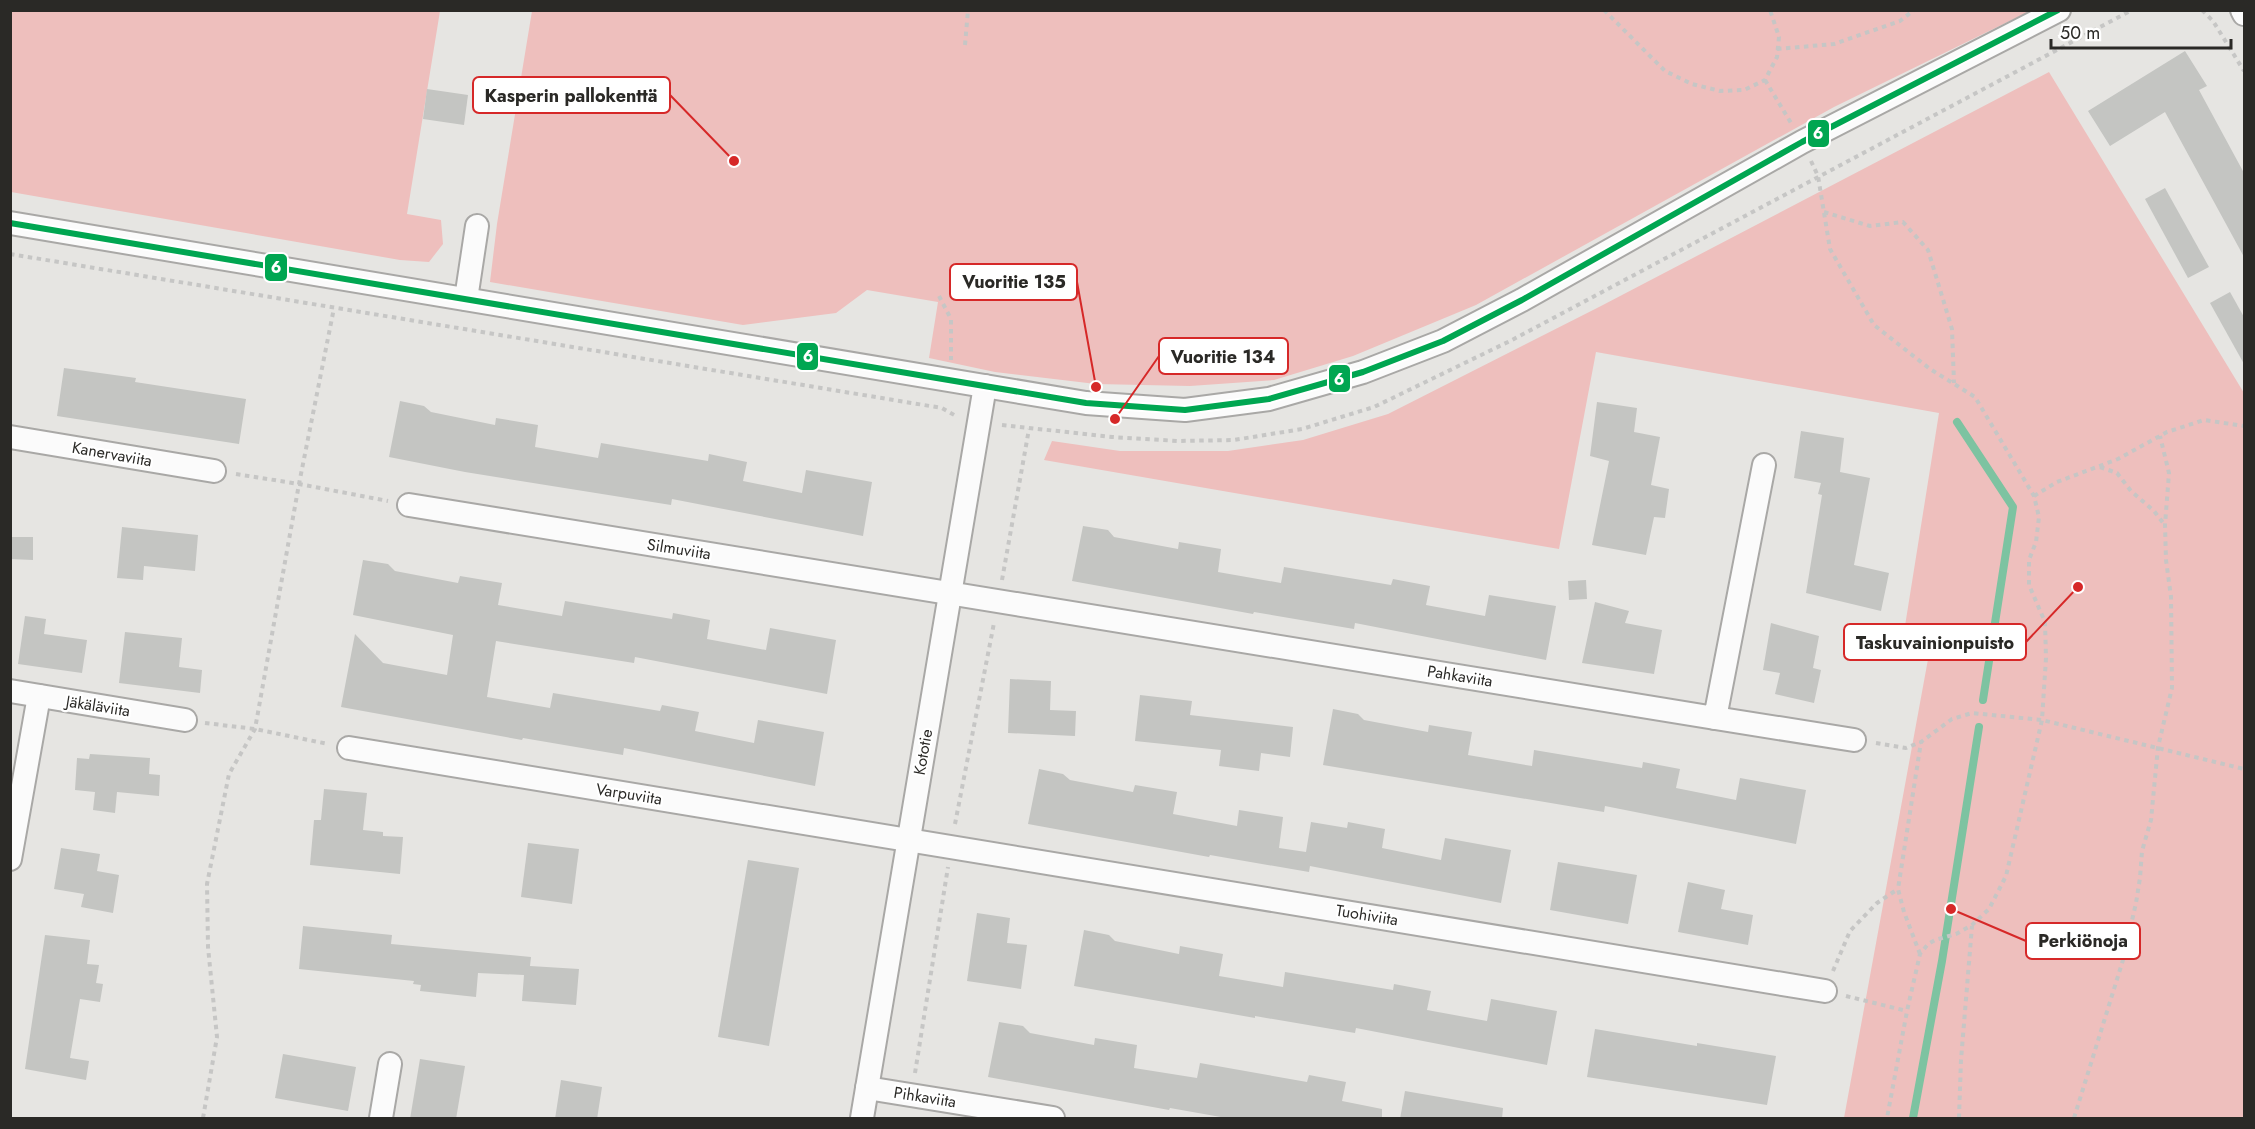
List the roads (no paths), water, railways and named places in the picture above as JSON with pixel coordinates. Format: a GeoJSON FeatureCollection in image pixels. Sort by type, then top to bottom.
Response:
{"type":"FeatureCollection","features":[{"type":"Feature","properties":{"kind":"street"},"geometry":{"type":"LineString","coordinates":[[10,223],[1086,403],[1185,410],[1269,399],[1353,375],[1443,341],[1522,300],[1802,142],[2059,10]]}},
{"type":"Feature","properties":{"kind":"street"},"geometry":{"type":"LineString","coordinates":[[2242,10],[2244,14]]}},
{"type":"Feature","properties":{"kind":"street"},"geometry":{"type":"LineString","coordinates":[[466,299],[477,226]]}},
{"type":"Feature","properties":{"kind":"street","name":"Kototie"},"geometry":{"type":"LineString","coordinates":[[862,1119],[985,386]]}},
{"type":"Feature","properties":{"kind":"street","name":"Kanervaviita"},"geometry":{"type":"LineString","coordinates":[[10,436],[214,471]]}},
{"type":"Feature","properties":{"kind":"street"},"geometry":{"type":"LineString","coordinates":[[1715,718],[1764,465]]}},
{"type":"Feature","properties":{"kind":"street","name":"Silmuviita"},"geometry":{"type":"LineString","coordinates":[[409,505],[950,592]]}},
{"type":"Feature","properties":{"kind":"street","name":"Pahkaviita"},"geometry":{"type":"LineString","coordinates":[[950,592],[1854,740]]}},
{"type":"Feature","properties":{"kind":"street","name":"Jäkäläviita"},"geometry":{"type":"LineString","coordinates":[[10,691],[185,720]]}},
{"type":"Feature","properties":{"kind":"street"},"geometry":{"type":"LineString","coordinates":[[10,859],[39,696]]}},
{"type":"Feature","properties":{"kind":"street","name":"Varpuviita"},"geometry":{"type":"LineString","coordinates":[[349,748],[909,839]]}},
{"type":"Feature","properties":{"kind":"street","name":"Tuohiviita"},"geometry":{"type":"LineString","coordinates":[[909,839],[1825,991]]}},
{"type":"Feature","properties":{"kind":"street"},"geometry":{"type":"LineString","coordinates":[[381,1119],[390,1064]]}},
{"type":"Feature","properties":{"kind":"street","name":"Pihkaviita"},"geometry":{"type":"LineString","coordinates":[[867,1088],[1053,1119]]}},
{"type":"Feature","properties":{"kind":"waterway"},"geometry":{"type":"LineString","coordinates":[[1957,422],[2013,507],[1983,700]]}},
{"type":"Feature","properties":{"kind":"waterway"},"geometry":{"type":"LineString","coordinates":[[1913,1118],[1942,961],[1979,727]]}},
{"type":"Feature","properties":{"kind":"place","name":"Kasperin pallokenttä"},"geometry":{"type":"Point","coordinates":[734,161]}},
{"type":"Feature","properties":{"kind":"place","name":"Vuoritie 135"},"geometry":{"type":"Point","coordinates":[1096,387]}},
{"type":"Feature","properties":{"kind":"place","name":"Vuoritie 134"},"geometry":{"type":"Point","coordinates":[1115,419]}},
{"type":"Feature","properties":{"kind":"place","name":"Taskuvainionpuisto"},"geometry":{"type":"Point","coordinates":[2078,587]}},
{"type":"Feature","properties":{"kind":"place","name":"Perkiönoja"},"geometry":{"type":"Point","coordinates":[1951,909]}}]}
